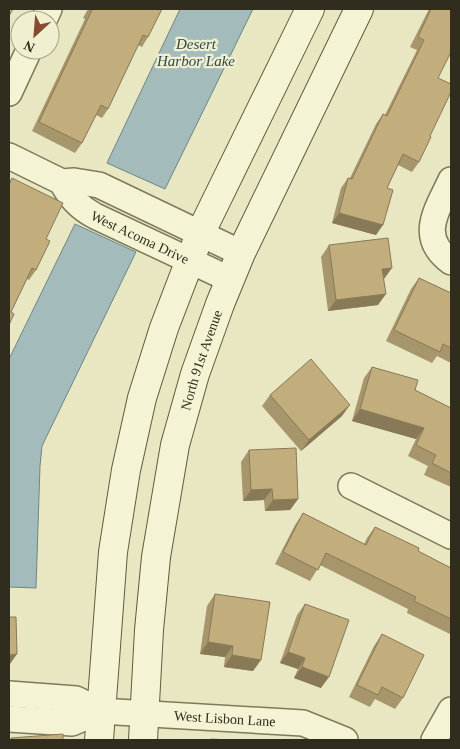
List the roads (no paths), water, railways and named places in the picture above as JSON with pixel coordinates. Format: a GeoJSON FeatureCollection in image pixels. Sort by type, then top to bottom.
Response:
{"type":"FeatureCollection","features":[{"type":"Feature","properties":{"kind":"main road"},"geometry":{"type":"LineString","coordinates":[[99,740],[113,552],[133,434],[153,363],[200,234],[310,9]]}},
{"type":"Feature","properties":{"kind":"main road","name":"North 91st Avenue"},"geometry":{"type":"LineString","coordinates":[[143,740],[156,557],[175,446],[195,374],[240,253],[359,9]]}},
{"type":"Feature","properties":{"kind":"street"},"geometry":{"type":"LineString","coordinates":[[9,93],[24,60]]}},
{"type":"Feature","properties":{"kind":"street","name":"West Acoma Drive"},"geometry":{"type":"LineString","coordinates":[[9,156],[62,182],[74,181],[99,185],[240,253]]}},
{"type":"Feature","properties":{"kind":"street"},"geometry":{"type":"LineString","coordinates":[[451,180],[436,212],[432,230],[436,247],[451,262]]}},
{"type":"Feature","properties":{"kind":"street","name":"West Acoma Drive"},"geometry":{"type":"LineString","coordinates":[[62,182],[65,189],[78,204],[95,216],[229,279]]}},
{"type":"Feature","properties":{"kind":"street"},"geometry":{"type":"LineString","coordinates":[[111,224],[124,197]]}},
{"type":"Feature","properties":{"kind":"street"},"geometry":{"type":"LineString","coordinates":[[351,486],[451,536]]}},
{"type":"Feature","properties":{"kind":"street","name":"West Lisbon Lane"},"geometry":{"type":"LineString","coordinates":[[9,694],[76,699],[100,711],[144,713],[303,732],[345,740]]}},
{"type":"Feature","properties":{"kind":"street"},"geometry":{"type":"LineString","coordinates":[[434,740],[451,710]]}},
{"type":"Feature","properties":{"kind":"street","name":"West Lisbon Lane"},"geometry":{"type":"LineString","coordinates":[[9,719],[72,723],[100,711]]}},
{"type":"Feature","properties":{"kind":"water","name":"Desert Harbor Lake"},"geometry":{"type":"Polygon","coordinates":[[[180,9],[253,9],[165,189],[107,163],[180,9]]]}},
{"type":"Feature","properties":{"kind":"water"},"geometry":{"type":"Polygon","coordinates":[[[75,224],[136,252],[42,446],[36,588],[9,587],[9,359],[75,224]]]}}]}
